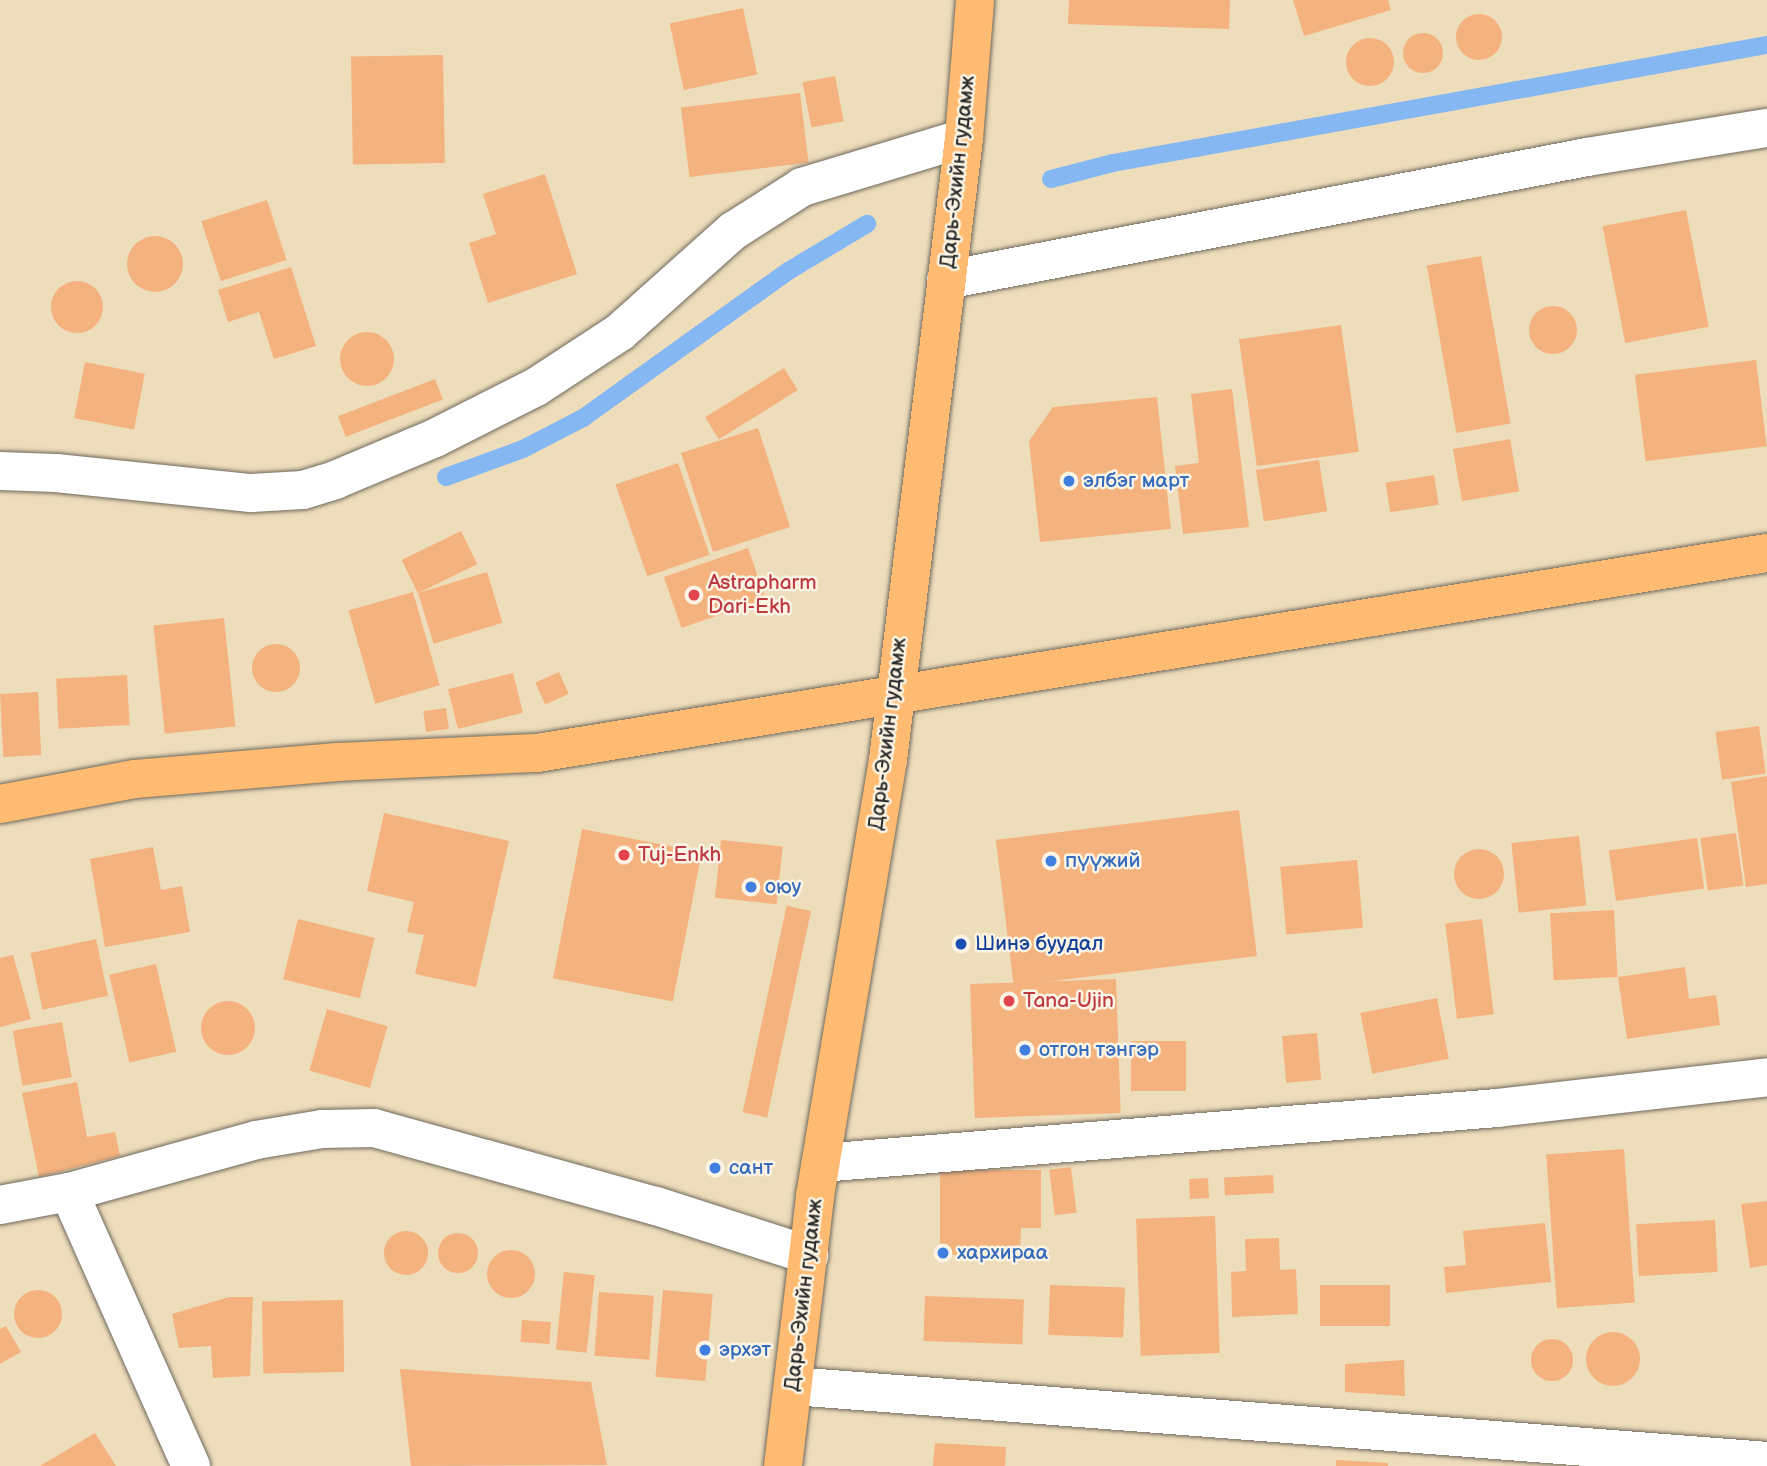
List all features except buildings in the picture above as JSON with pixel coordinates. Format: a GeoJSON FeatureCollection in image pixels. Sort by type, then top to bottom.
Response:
{"type":"FeatureCollection","features":[{"type":"Feature","properties":{"kind":"main road","name":"Дарь-Эхийн гудамж"},"geometry":{"type":"LineString","coordinates":[[783,1466],[821,1163],[888,760],[964,138],[975,0]]}},
{"type":"Feature","properties":{"kind":"main road"},"geometry":{"type":"LineString","coordinates":[[0,804],[135,779],[337,762],[537,752],[895,691],[1767,553]]}},
{"type":"Feature","properties":{"kind":"street"},"geometry":{"type":"LineString","coordinates":[[946,280],[1574,159],[1767,128]]}},
{"type":"Feature","properties":{"kind":"street"},"geometry":{"type":"LineString","coordinates":[[0,471],[56,473],[251,493],[303,490],[335,480],[435,438],[536,387],[621,332],[733,230],[790,193],[838,173],[964,138]]}},
{"type":"Feature","properties":{"kind":"street"},"geometry":{"type":"LineString","coordinates":[[821,1163],[1497,1108],[1767,1077]]}},
{"type":"Feature","properties":{"kind":"street"},"geometry":{"type":"LineString","coordinates":[[0,1205],[69,1192],[256,1140],[322,1129],[374,1128],[656,1206],[809,1255]]}},
{"type":"Feature","properties":{"kind":"street"},"geometry":{"type":"LineString","coordinates":[[69,1192],[191,1466]]}},
{"type":"Feature","properties":{"kind":"street"},"geometry":{"type":"LineString","coordinates":[[793,1386],[1767,1461]]}},
{"type":"Feature","properties":{"kind":"waterway"},"geometry":{"type":"LineString","coordinates":[[1051,179],[1113,163],[1767,45]]}},
{"type":"Feature","properties":{"kind":"waterway"},"geometry":{"type":"LineString","coordinates":[[446,477],[523,449],[583,418],[790,270],[867,224]]}},
{"type":"Feature","properties":{"kind":"place","name":"элбэг март"},"geometry":{"type":"Point","coordinates":[1069,481]}},
{"type":"Feature","properties":{"kind":"place","name":"Astrapharm Dari-Ekh"},"geometry":{"type":"Point","coordinates":[694,595]}},
{"type":"Feature","properties":{"kind":"place","name":"Tuj-Enkh"},"geometry":{"type":"Point","coordinates":[624,855]}},
{"type":"Feature","properties":{"kind":"place","name":"пүүжий"},"geometry":{"type":"Point","coordinates":[1051,861]}},
{"type":"Feature","properties":{"kind":"place","name":"оюу"},"geometry":{"type":"Point","coordinates":[751,887]}},
{"type":"Feature","properties":{"kind":"place","name":"Шинэ буудал"},"geometry":{"type":"Point","coordinates":[961,944]}},
{"type":"Feature","properties":{"kind":"place","name":"Tana-Ujin"},"geometry":{"type":"Point","coordinates":[1009,1001]}},
{"type":"Feature","properties":{"kind":"place","name":"отгон тэнгэр"},"geometry":{"type":"Point","coordinates":[1025,1050]}},
{"type":"Feature","properties":{"kind":"place","name":"сант"},"geometry":{"type":"Point","coordinates":[715,1168]}},
{"type":"Feature","properties":{"kind":"place","name":"хархираа"},"geometry":{"type":"Point","coordinates":[943,1253]}},
{"type":"Feature","properties":{"kind":"place","name":"эрхэт"},"geometry":{"type":"Point","coordinates":[705,1350]}}]}
